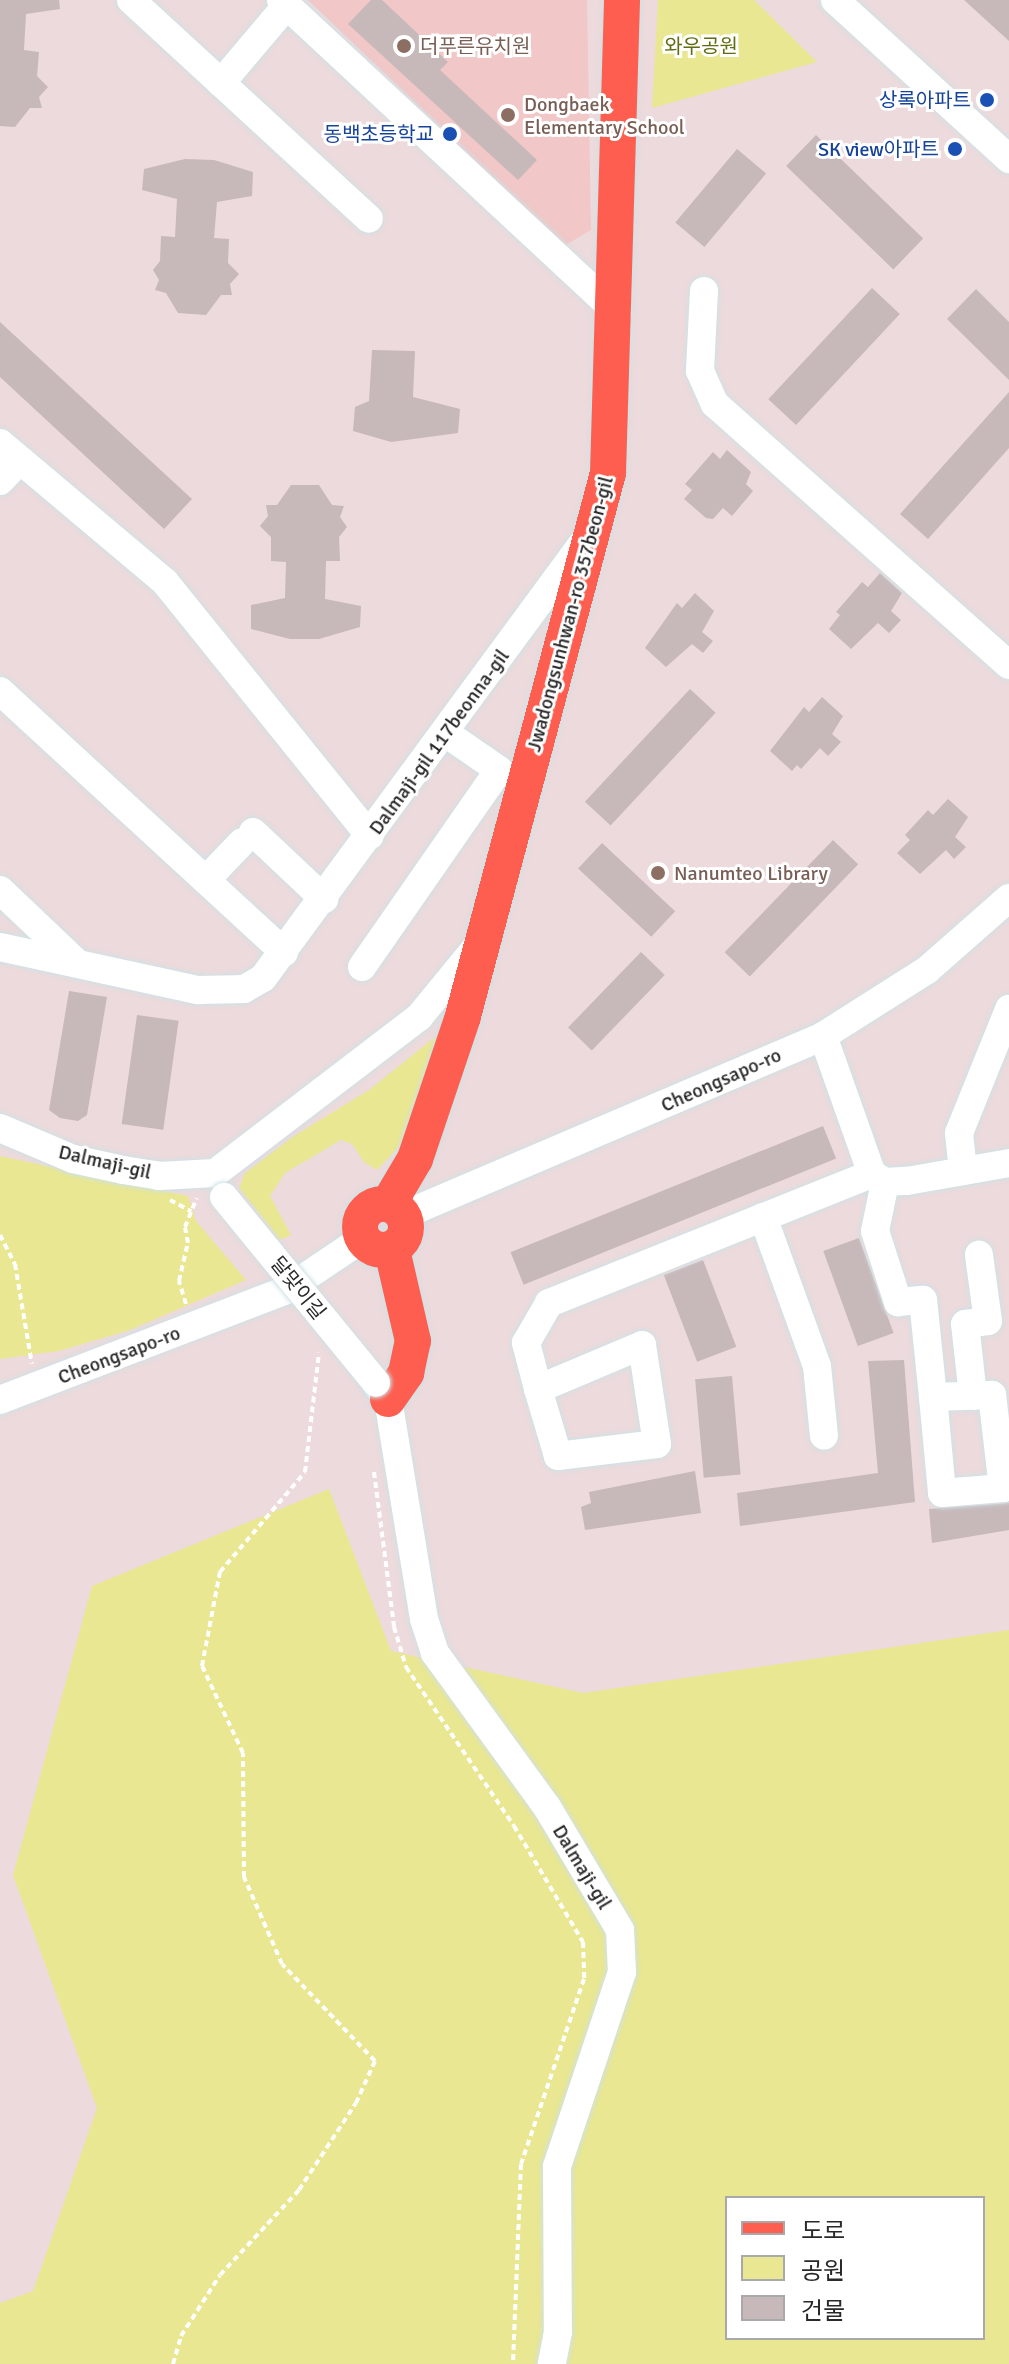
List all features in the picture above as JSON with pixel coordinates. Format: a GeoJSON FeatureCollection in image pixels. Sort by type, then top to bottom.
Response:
{"type":"FeatureCollection","features":[{"type":"Feature","properties":{"kind":"main road","name":"Jwadongsunhwan-ro 357beon-gil"},"geometry":{"type":"LineString","coordinates":[[377,1245],[403,1234],[397,1209],[486,935],[608,473],[617,312],[622,0]]}},
{"type":"Feature","properties":{"kind":"main road"},"geometry":{"type":"LineString","coordinates":[[377,1245],[413,1341],[406,1373],[382,1391]]}},
{"type":"Feature","properties":{"kind":"street"},"geometry":{"type":"LineString","coordinates":[[131,0],[369,219]]}},
{"type":"Feature","properties":{"kind":"street"},"geometry":{"type":"LineString","coordinates":[[835,0],[1009,159]]}},
{"type":"Feature","properties":{"kind":"street"},"geometry":{"type":"LineString","coordinates":[[221,83],[284,3],[617,312]]}},
{"type":"Feature","properties":{"kind":"street"},"geometry":{"type":"LineString","coordinates":[[704,291],[700,371],[715,404],[1009,665]]}},
{"type":"Feature","properties":{"kind":"street"},"geometry":{"type":"LineString","coordinates":[[0,481],[10,451],[165,582],[370,836]]}},
{"type":"Feature","properties":{"kind":"street","name":"Dalmaji-gil 117beonna-gil"},"geometry":{"type":"LineString","coordinates":[[78,964],[219,993],[244,989],[263,978],[447,734],[592,531]]}},
{"type":"Feature","properties":{"kind":"street"},"geometry":{"type":"LineString","coordinates":[[0,691],[284,952]]}},
{"type":"Feature","properties":{"kind":"street"},"geometry":{"type":"LineString","coordinates":[[362,967],[499,770],[447,734]]}},
{"type":"Feature","properties":{"kind":"street"},"geometry":{"type":"LineString","coordinates":[[206,880],[248,837],[324,899]]}},
{"type":"Feature","properties":{"kind":"street"},"geometry":{"type":"LineString","coordinates":[[0,890],[78,964]]}},
{"type":"Feature","properties":{"kind":"street","name":"Cheongsapo-ro"},"geometry":{"type":"LineString","coordinates":[[397,1209],[823,1036],[927,970],[1009,898]]}},
{"type":"Feature","properties":{"kind":"street"},"geometry":{"type":"LineString","coordinates":[[212,1189],[419,1017],[486,935]]}},
{"type":"Feature","properties":{"kind":"street"},"geometry":{"type":"LineString","coordinates":[[0,947],[78,964]]}},
{"type":"Feature","properties":{"kind":"street"},"geometry":{"type":"LineString","coordinates":[[963,1171],[959,1133],[1009,1009]]}},
{"type":"Feature","properties":{"kind":"street"},"geometry":{"type":"LineString","coordinates":[[823,1036],[878,1178],[875,1231],[898,1302],[923,1300],[942,1493],[1003,1488],[992,1395],[933,1397]]}},
{"type":"Feature","properties":{"kind":"street","name":"Dalmaji-gil"},"geometry":{"type":"LineString","coordinates":[[0,1128],[73,1159],[212,1189]]}},
{"type":"Feature","properties":{"kind":"street"},"geometry":{"type":"LineString","coordinates":[[538,1389],[642,1345],[657,1444],[558,1456],[538,1389],[526,1343],[549,1303],[763,1217],[878,1178],[963,1171],[1009,1163]]}},
{"type":"Feature","properties":{"kind":"street","name":"달맞이길"},"geometry":{"type":"LineString","coordinates":[[212,1189],[382,1391]]}},
{"type":"Feature","properties":{"kind":"street"},"geometry":{"type":"LineString","coordinates":[[763,1217],[817,1366],[824,1436]]}},
{"type":"Feature","properties":{"kind":"street","name":"Cheongsapo-ro"},"geometry":{"type":"LineString","coordinates":[[0,1400],[286,1290],[377,1245]]}},
{"type":"Feature","properties":{"kind":"street"},"geometry":{"type":"LineString","coordinates":[[973,1396],[965,1324],[988,1321],[979,1255]]}},
{"type":"Feature","properties":{"kind":"street","name":"Dalmaji-gil"},"geometry":{"type":"LineString","coordinates":[[382,1391],[424,1619],[435,1653],[547,1807],[620,1930],[622,1972],[557,2166],[558,2332],[552,2364]]}},
{"type":"Feature","properties":{"kind":"path"},"geometry":{"type":"LineString","coordinates":[[185,1302],[179,1281],[191,1211],[212,1189]]}},
{"type":"Feature","properties":{"kind":"path"},"geometry":{"type":"LineString","coordinates":[[169,1199],[191,1211]]}},
{"type":"Feature","properties":{"kind":"path"},"geometry":{"type":"LineString","coordinates":[[0,1235],[15,1264],[26,1352],[33,1367]]}},
{"type":"Feature","properties":{"kind":"path"},"geometry":{"type":"LineString","coordinates":[[173,2364],[181,2336],[220,2275],[299,2190],[356,2103],[375,2061],[282,1964],[244,1877],[243,1753],[202,1666],[220,1572],[305,1472],[321,1357],[314,1345]]}},
{"type":"Feature","properties":{"kind":"path"},"geometry":{"type":"LineString","coordinates":[[374,1469],[394,1627],[406,1667],[514,1826],[583,1942],[584,1979],[521,2164],[513,2364]]}},
{"type":"Feature","properties":{"kind":"shaded area","name":"Dongbaek Elementary School"},"geometry":{"type":"Polygon","coordinates":[[[308,0],[587,0],[591,230],[564,246],[308,0]]]}},
{"type":"Feature","properties":{"kind":"green space","name":"와우공원"},"geometry":{"type":"Polygon","coordinates":[[[658,0],[754,0],[817,62],[652,108],[658,0]]]}},
{"type":"Feature","properties":{"kind":"green space"},"geometry":{"type":"Polygon","coordinates":[[[439,1034],[410,1135],[377,1170],[364,1162],[352,1144],[341,1140],[285,1173],[270,1196],[291,1235],[280,1240],[239,1188],[245,1173],[294,1136],[369,1090],[439,1034]]]}},
{"type":"Feature","properties":{"kind":"green space"},"geometry":{"type":"Polygon","coordinates":[[[0,1156],[188,1196],[196,1221],[246,1280],[130,1330],[59,1351],[0,1359],[0,1156]]]}},
{"type":"Feature","properties":{"kind":"green space"},"geometry":{"type":"Polygon","coordinates":[[[329,1489],[391,1651],[583,1693],[1009,1630],[1009,2364],[0,2364],[0,2303],[33,2291],[97,2108],[13,1875],[92,1586],[329,1489]]]}},
{"type":"Feature","properties":{"kind":"building"},"geometry":{"type":"Polygon","coordinates":[[[0,0],[59,0],[60,9],[26,14],[24,50],[39,52],[37,76],[48,87],[39,97],[42,108],[30,108],[15,127],[0,126],[0,0]]]}},
{"type":"Feature","properties":{"kind":"building"},"geometry":{"type":"Polygon","coordinates":[[[371,0],[382,0],[448,62],[440,70],[537,160],[518,180],[348,24],[371,0]]]}},
{"type":"Feature","properties":{"kind":"building"},"geometry":{"type":"Polygon","coordinates":[[[964,0],[1009,0],[1009,41],[964,0]]]}},
{"type":"Feature","properties":{"kind":"building"},"geometry":{"type":"Polygon","coordinates":[[[816,135],[923,239],[893,269],[786,166],[816,135]]]}},
{"type":"Feature","properties":{"kind":"building"},"geometry":{"type":"Polygon","coordinates":[[[737,149],[766,173],[704,247],[675,223],[737,149]]]}},
{"type":"Feature","properties":{"kind":"building"},"geometry":{"type":"Polygon","coordinates":[[[185,159],[214,160],[253,172],[252,196],[217,202],[214,238],[229,239],[228,263],[239,274],[230,284],[232,295],[221,295],[206,315],[178,313],[166,293],[155,290],[159,280],[153,270],[160,261],[161,236],[175,237],[177,199],[142,190],[144,169],[185,159]]]}},
{"type":"Feature","properties":{"kind":"building"},"geometry":{"type":"Polygon","coordinates":[[[872,288],[900,314],[796,425],[768,399],[872,288]]]}},
{"type":"Feature","properties":{"kind":"building"},"geometry":{"type":"Polygon","coordinates":[[[976,289],[1009,322],[1009,380],[947,319],[976,289]]]}},
{"type":"Feature","properties":{"kind":"building"},"geometry":{"type":"Polygon","coordinates":[[[0,322],[192,499],[164,529],[0,377],[0,322]]]}},
{"type":"Feature","properties":{"kind":"building"},"geometry":{"type":"Polygon","coordinates":[[[372,350],[415,351],[413,397],[460,409],[458,433],[391,442],[353,431],[355,407],[369,401],[372,350]]]}},
{"type":"Feature","properties":{"kind":"building"},"geometry":{"type":"Polygon","coordinates":[[[1009,392],[1009,448],[928,539],[900,514],[1009,392]]]}},
{"type":"Feature","properties":{"kind":"building"},"geometry":{"type":"Polygon","coordinates":[[[727,450],[751,472],[746,484],[753,491],[732,516],[723,508],[713,519],[706,518],[684,499],[692,490],[685,484],[713,452],[720,459],[727,450]]]}},
{"type":"Feature","properties":{"kind":"building"},"geometry":{"type":"Polygon","coordinates":[[[291,485],[319,485],[332,505],[344,506],[340,517],[347,527],[339,537],[340,561],[326,561],[325,599],[361,606],[360,627],[319,639],[290,639],[251,629],[251,605],[285,598],[286,562],[271,561],[271,537],[260,526],[268,516],[266,505],[277,505],[291,485]]]}},
{"type":"Feature","properties":{"kind":"building"},"geometry":{"type":"Polygon","coordinates":[[[880,573],[902,593],[891,611],[901,620],[889,633],[878,623],[851,649],[829,629],[840,615],[836,612],[862,582],[868,587],[880,573]]]}},
{"type":"Feature","properties":{"kind":"building"},"geometry":{"type":"Polygon","coordinates":[[[695,593],[714,611],[702,632],[713,641],[703,653],[692,644],[666,667],[645,648],[677,603],[682,608],[695,593]]]}},
{"type":"Feature","properties":{"kind":"building"},"geometry":{"type":"Polygon","coordinates":[[[690,689],[716,713],[611,825],[585,802],[690,689]]]}},
{"type":"Feature","properties":{"kind":"building"},"geometry":{"type":"Polygon","coordinates":[[[822,697],[843,716],[832,734],[841,742],[828,756],[820,748],[801,769],[797,765],[792,771],[770,751],[804,707],[809,712],[822,697]]]}},
{"type":"Feature","properties":{"kind":"building"},"geometry":{"type":"Polygon","coordinates":[[[948,799],[968,817],[955,837],[966,847],[954,859],[946,850],[920,874],[897,853],[910,840],[905,835],[928,810],[933,815],[948,799]]]}},
{"type":"Feature","properties":{"kind":"building"},"geometry":{"type":"Polygon","coordinates":[[[833,840],[858,864],[750,977],[725,952],[833,840]]]}},
{"type":"Feature","properties":{"kind":"building"},"geometry":{"type":"Polygon","coordinates":[[[602,843],[675,911],[651,937],[578,869],[602,843]]]}},
{"type":"Feature","properties":{"kind":"building"},"geometry":{"type":"Polygon","coordinates":[[[641,952],[665,975],[592,1050],[568,1028],[641,952]]]}},
{"type":"Feature","properties":{"kind":"building"},"geometry":{"type":"Polygon","coordinates":[[[69,991],[107,997],[87,1115],[78,1121],[60,1118],[49,1110],[69,991]]]}},
{"type":"Feature","properties":{"kind":"building"},"geometry":{"type":"Polygon","coordinates":[[[137,1015],[179,1021],[163,1130],[122,1124],[137,1015]]]}},
{"type":"Feature","properties":{"kind":"building"},"geometry":{"type":"Polygon","coordinates":[[[823,1126],[836,1158],[524,1285],[511,1252],[823,1126]]]}},
{"type":"Feature","properties":{"kind":"building"},"geometry":{"type":"Polygon","coordinates":[[[859,1238],[894,1333],[858,1346],[823,1251],[859,1238]]]}},
{"type":"Feature","properties":{"kind":"building"},"geometry":{"type":"Polygon","coordinates":[[[703,1260],[736,1347],[697,1362],[664,1275],[703,1260]]]}},
{"type":"Feature","properties":{"kind":"building"},"geometry":{"type":"Polygon","coordinates":[[[904,1360],[915,1502],[740,1526],[737,1493],[878,1473],[868,1361],[904,1360]]]}},
{"type":"Feature","properties":{"kind":"building"},"geometry":{"type":"Polygon","coordinates":[[[732,1376],[741,1475],[704,1478],[695,1379],[732,1376]]]}},
{"type":"Feature","properties":{"kind":"building"},"geometry":{"type":"Polygon","coordinates":[[[695,1471],[701,1513],[585,1530],[581,1507],[591,1503],[589,1492],[695,1471]]]}},
{"type":"Feature","properties":{"kind":"building"},"geometry":{"type":"Polygon","coordinates":[[[1009,1503],[1009,1530],[932,1543],[929,1509],[1009,1503]]]}},
{"type":"Feature","properties":{"kind":"place","name":"더푸른유치원"},"geometry":{"type":"Point","coordinates":[404,46]}},
{"type":"Feature","properties":{"kind":"place","name":"상록아파트"},"geometry":{"type":"Point","coordinates":[987,100]}},
{"type":"Feature","properties":{"kind":"place","name":"Dongbaek Elementary School"},"geometry":{"type":"Point","coordinates":[508,115]}},
{"type":"Feature","properties":{"kind":"place","name":"동백초등학교"},"geometry":{"type":"Point","coordinates":[450,134]}},
{"type":"Feature","properties":{"kind":"place","name":"SK view아파트"},"geometry":{"type":"Point","coordinates":[955,149]}},
{"type":"Feature","properties":{"kind":"place","name":"Nanumteo Library"},"geometry":{"type":"Point","coordinates":[658,873]}}]}
